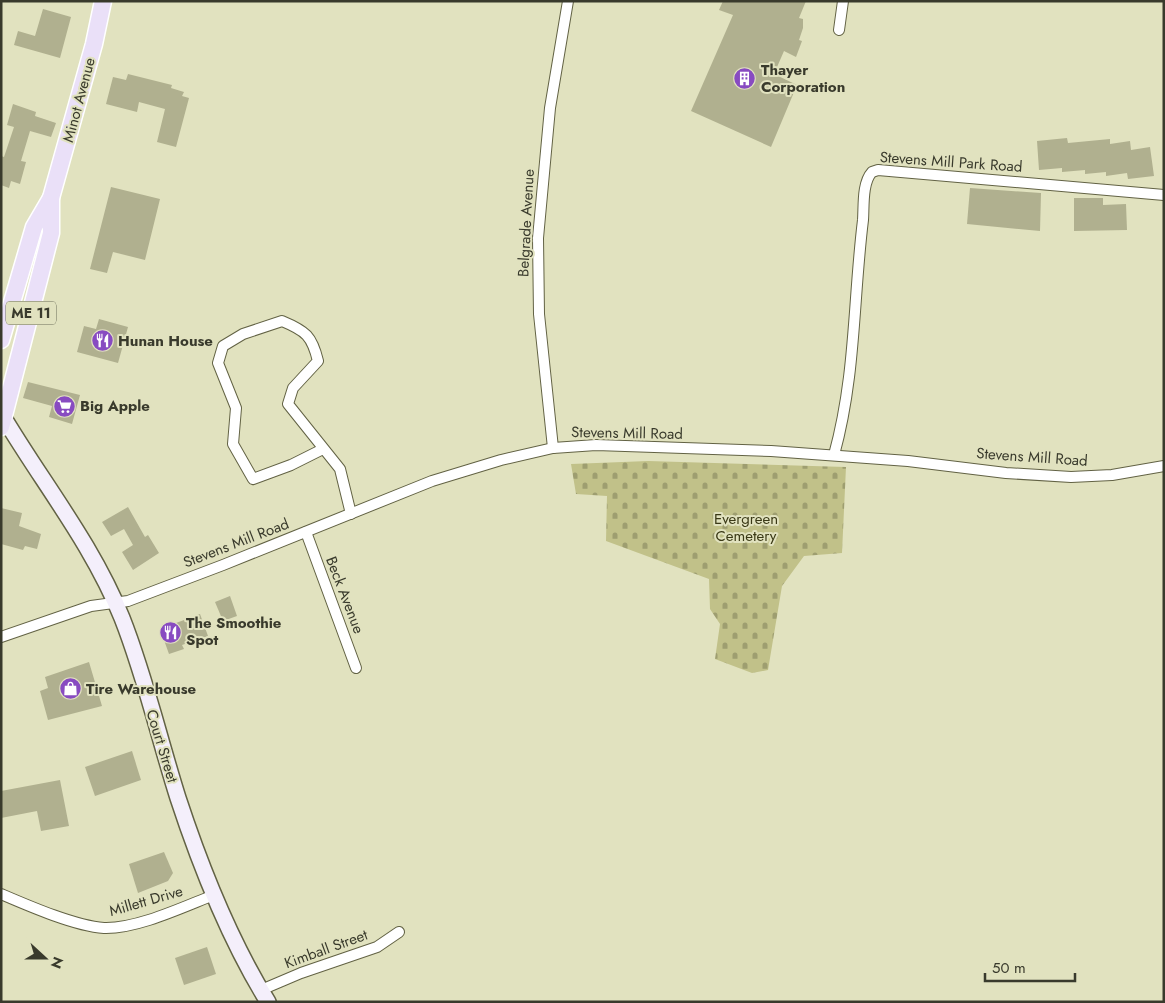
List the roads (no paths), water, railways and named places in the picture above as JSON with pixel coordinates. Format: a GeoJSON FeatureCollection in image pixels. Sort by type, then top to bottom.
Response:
{"type":"FeatureCollection","features":[{"type":"Feature","properties":{"kind":"main road","name":"Minot Avenue"},"geometry":{"type":"LineString","coordinates":[[2,419],[51,233],[52,198],[94,44],[103,1]]}},
{"type":"Feature","properties":{"kind":"main road","name":"Minot Avenue"},"geometry":{"type":"LineString","coordinates":[[1,340],[34,227],[52,198]]}},
{"type":"Feature","properties":{"kind":"main road","name":"Court Street"},"geometry":{"type":"LineString","coordinates":[[2,419],[90,551],[114,603],[134,650],[178,798],[214,895],[265,996]]}},
{"type":"Feature","properties":{"kind":"street","name":"Belgrade Avenue"},"geometry":{"type":"LineString","coordinates":[[553,448],[539,314],[538,238],[550,108],[568,1]]}},
{"type":"Feature","properties":{"kind":"street"},"geometry":{"type":"LineString","coordinates":[[839,30],[843,1]]}},
{"type":"Feature","properties":{"kind":"street","name":"Stevens Mill Park Road"},"geometry":{"type":"LineString","coordinates":[[834,455],[842,426],[853,352],[858,257],[866,185],[872,172],[878,170],[926,173],[1164,195]]}},
{"type":"Feature","properties":{"kind":"street"},"geometry":{"type":"LineString","coordinates":[[323,449],[291,465],[253,479],[232,444],[236,408],[218,363],[224,346],[243,334],[282,321],[296,328],[314,342],[318,361],[293,388],[288,404],[340,469],[351,514]]}},
{"type":"Feature","properties":{"kind":"street","name":"Stevens Mill Road"},"geometry":{"type":"LineString","coordinates":[[1,637],[91,606],[128,600],[462,471],[553,448],[596,445],[834,455],[1063,476],[1112,475],[1164,466]]}},
{"type":"Feature","properties":{"kind":"street","name":"Beck Avenue"},"geometry":{"type":"LineString","coordinates":[[306,532],[356,668]]}},
{"type":"Feature","properties":{"kind":"street","name":"Millett Drive"},"geometry":{"type":"LineString","coordinates":[[1,894],[80,924],[102,928],[121,926],[149,919],[214,895]]}},
{"type":"Feature","properties":{"kind":"street","name":"Kimball Street"},"geometry":{"type":"LineString","coordinates":[[265,996],[301,973],[378,947],[399,932]]}},
{"type":"Feature","properties":{"kind":"place","name":"Thayer Corporation"},"geometry":{"type":"Point","coordinates":[745,79]}},
{"type":"Feature","properties":{"kind":"place","name":"Hunan House"},"geometry":{"type":"Point","coordinates":[102,341]}},
{"type":"Feature","properties":{"kind":"place","name":"Big Apple"},"geometry":{"type":"Point","coordinates":[64,406]}},
{"type":"Feature","properties":{"kind":"place","name":"The Smoothie Spot"},"geometry":{"type":"Point","coordinates":[170,632]}},
{"type":"Feature","properties":{"kind":"place","name":"Tire Warehouse"},"geometry":{"type":"Point","coordinates":[70,689]}},
{"type":"Feature","properties":{"kind":"park label","name":"Evergreen Cemetery"},"geometry":{"type":"Point","coordinates":[746,528]}}]}
